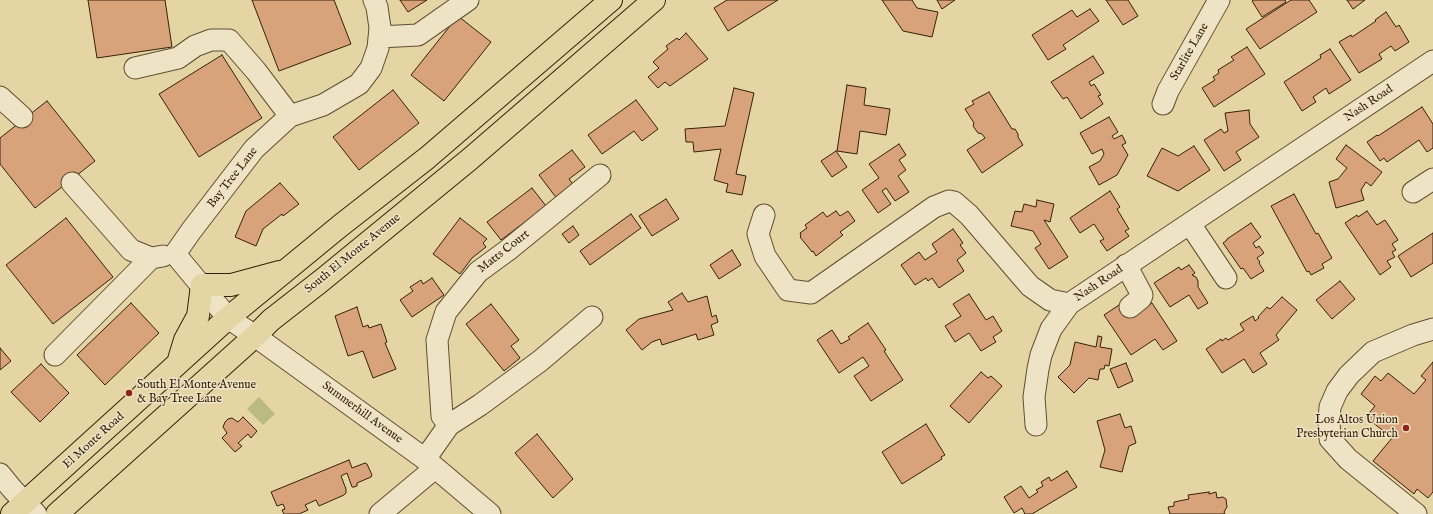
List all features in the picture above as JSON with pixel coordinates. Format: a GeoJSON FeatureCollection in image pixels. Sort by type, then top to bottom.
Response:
{"type":"FeatureCollection","features":[{"type":"Feature","properties":{"kind":"main road"},"geometry":{"type":"LineString","coordinates":[[228,318],[427,158],[611,0]]}},
{"type":"Feature","properties":{"kind":"main road","name":"South El Monte Avenue"},"geometry":{"type":"LineString","coordinates":[[57,514],[271,320],[470,159],[654,0]]}},
{"type":"Feature","properties":{"kind":"main road"},"geometry":{"type":"LineString","coordinates":[[177,365],[184,340],[198,316],[202,285],[231,285],[286,270]]}},
{"type":"Feature","properties":{"kind":"main road","name":"El Monte Road"},"geometry":{"type":"LineString","coordinates":[[24,510],[228,318]]}},
{"type":"Feature","properties":{"kind":"street","name":"Bay Tree Lane"},"geometry":{"type":"LineString","coordinates":[[175,254],[254,149],[290,116],[322,104],[359,84],[371,68],[378,48],[380,28],[377,8],[374,0]]}},
{"type":"Feature","properties":{"kind":"street"},"geometry":{"type":"LineString","coordinates":[[379,37],[418,35],[468,0]]}},
{"type":"Feature","properties":{"kind":"street","name":"Starlite Lane"},"geometry":{"type":"LineString","coordinates":[[1162,104],[1219,0]]}},
{"type":"Feature","properties":{"kind":"street"},"geometry":{"type":"LineString","coordinates":[[134,68],[178,58],[195,46],[211,40],[229,40],[256,71],[290,116]]}},
{"type":"Feature","properties":{"kind":"street","name":"Nash Road"},"geometry":{"type":"LineString","coordinates":[[764,214],[758,234],[765,256],[788,290],[810,293],[934,207],[949,201],[954,202],[969,214],[1030,286],[1050,300],[1069,304],[1433,61]]}},
{"type":"Feature","properties":{"kind":"street"},"geometry":{"type":"LineString","coordinates":[[0,97],[22,117]]}},
{"type":"Feature","properties":{"kind":"street","name":"Matts Court"},"geometry":{"type":"LineString","coordinates":[[449,426],[442,416],[437,340],[446,312],[478,272],[508,250],[600,175]]}},
{"type":"Feature","properties":{"kind":"street"},"geometry":{"type":"LineString","coordinates":[[1413,192],[1433,179]]}},
{"type":"Feature","properties":{"kind":"street"},"geometry":{"type":"LineString","coordinates":[[72,183],[131,250],[151,258],[175,254],[228,318]]}},
{"type":"Feature","properties":{"kind":"street"},"geometry":{"type":"LineString","coordinates":[[1190,224],[1226,278]]}},
{"type":"Feature","properties":{"kind":"street"},"geometry":{"type":"LineString","coordinates":[[55,355],[151,258]]}},
{"type":"Feature","properties":{"kind":"street"},"geometry":{"type":"LineString","coordinates":[[1126,265],[1142,295],[1142,298],[1130,306]]}},
{"type":"Feature","properties":{"kind":"street"},"geometry":{"type":"LineString","coordinates":[[1036,425],[1034,397],[1041,355],[1051,329],[1069,304]]}},
{"type":"Feature","properties":{"kind":"street"},"geometry":{"type":"LineString","coordinates":[[380,514],[430,464],[449,426],[540,361],[592,317]]}},
{"type":"Feature","properties":{"kind":"street","name":"Summerhill Avenue"},"geometry":{"type":"LineString","coordinates":[[228,318],[255,336],[430,464],[490,514]]}},
{"type":"Feature","properties":{"kind":"street"},"geometry":{"type":"LineString","coordinates":[[1416,514],[1348,459],[1330,439],[1330,407],[1337,391],[1349,375],[1374,352],[1413,335],[1433,329]]}},
{"type":"Feature","properties":{"kind":"street"},"geometry":{"type":"LineString","coordinates":[[0,474],[24,510]]}},
{"type":"Feature","properties":{"kind":"green space"},"geometry":{"type":"Polygon","coordinates":[[[259,397],[275,414],[263,425],[247,409],[259,397]]]}},
{"type":"Feature","properties":{"kind":"building"},"geometry":{"type":"Polygon","coordinates":[[[88,0],[165,0],[172,47],[97,58],[88,0]]]}},
{"type":"Feature","properties":{"kind":"building"},"geometry":{"type":"Polygon","coordinates":[[[252,0],[334,0],[351,44],[279,71],[252,0]]]}},
{"type":"Feature","properties":{"kind":"building"},"geometry":{"type":"Polygon","coordinates":[[[400,0],[427,0],[408,12],[400,0]]]}},
{"type":"Feature","properties":{"kind":"building"},"geometry":{"type":"Polygon","coordinates":[[[727,0],[778,0],[728,31],[714,8],[727,0]]]}},
{"type":"Feature","properties":{"kind":"building"},"geometry":{"type":"Polygon","coordinates":[[[882,0],[912,0],[917,8],[938,12],[932,37],[903,31],[882,0]]]}},
{"type":"Feature","properties":{"kind":"building"},"geometry":{"type":"Polygon","coordinates":[[[937,0],[955,0],[942,9],[937,0]]]}},
{"type":"Feature","properties":{"kind":"building"},"geometry":{"type":"Polygon","coordinates":[[[1106,0],[1128,0],[1138,16],[1123,25],[1106,0]]]}},
{"type":"Feature","properties":{"kind":"building"},"geometry":{"type":"Polygon","coordinates":[[[1285,0],[1286,2],[1262,17],[1252,1],[1285,0]]]}},
{"type":"Feature","properties":{"kind":"building"},"geometry":{"type":"Polygon","coordinates":[[[1291,0],[1309,0],[1317,12],[1260,49],[1246,29],[1291,0]]]}},
{"type":"Feature","properties":{"kind":"building"},"geometry":{"type":"Polygon","coordinates":[[[1347,0],[1365,0],[1353,9],[1347,0]]]}},
{"type":"Feature","properties":{"kind":"building"},"geometry":{"type":"Polygon","coordinates":[[[1090,9],[1099,21],[1063,45],[1066,49],[1048,60],[1032,35],[1072,10],[1077,17],[1090,9]]]}},
{"type":"Feature","properties":{"kind":"building"},"geometry":{"type":"Polygon","coordinates":[[[1386,12],[1396,27],[1399,25],[1409,42],[1395,51],[1391,46],[1379,54],[1382,59],[1359,73],[1339,42],[1351,35],[1352,37],[1376,21],[1375,20],[1386,12]]]}},
{"type":"Feature","properties":{"kind":"building"},"geometry":{"type":"Polygon","coordinates":[[[458,16],[491,42],[444,101],[411,75],[458,16]]]}},
{"type":"Feature","properties":{"kind":"building"},"geometry":{"type":"Polygon","coordinates":[[[686,33],[708,59],[670,86],[665,82],[658,88],[648,77],[659,68],[653,62],[668,49],[666,46],[677,38],[679,40],[686,33]]]}},
{"type":"Feature","properties":{"kind":"building"},"geometry":{"type":"Polygon","coordinates":[[[1247,47],[1265,74],[1214,107],[1202,88],[1215,80],[1213,77],[1219,73],[1218,70],[1234,60],[1231,57],[1247,47]]]}},
{"type":"Feature","properties":{"kind":"building"},"geometry":{"type":"Polygon","coordinates":[[[1330,49],[1351,80],[1329,94],[1326,88],[1313,97],[1316,102],[1302,111],[1284,82],[1321,58],[1320,55],[1330,49]]]}},
{"type":"Feature","properties":{"kind":"building"},"geometry":{"type":"Polygon","coordinates":[[[222,55],[262,118],[199,157],[159,94],[222,55]]]}},
{"type":"Feature","properties":{"kind":"building"},"geometry":{"type":"Polygon","coordinates":[[[1093,56],[1104,73],[1089,82],[1091,86],[1094,84],[1101,95],[1098,96],[1103,104],[1081,119],[1067,97],[1063,99],[1051,82],[1093,56]]]}},
{"type":"Feature","properties":{"kind":"building"},"geometry":{"type":"Polygon","coordinates":[[[847,85],[866,88],[864,105],[890,109],[886,135],[860,131],[857,154],[837,151],[847,85]]]}},
{"type":"Feature","properties":{"kind":"building"},"geometry":{"type":"Polygon","coordinates":[[[734,88],[754,93],[736,174],[746,176],[742,195],[726,192],[728,184],[714,180],[721,149],[694,152],[693,142],[686,142],[685,129],[725,126],[734,88]]]}},
{"type":"Feature","properties":{"kind":"building"},"geometry":{"type":"Polygon","coordinates":[[[393,90],[419,123],[359,170],[333,137],[393,90]]]}},
{"type":"Feature","properties":{"kind":"building"},"geometry":{"type":"Polygon","coordinates":[[[989,92],[1012,129],[1015,129],[1023,145],[982,173],[967,150],[985,138],[982,134],[978,133],[973,126],[974,123],[965,109],[974,104],[972,101],[989,92]]]}},
{"type":"Feature","properties":{"kind":"building"},"geometry":{"type":"Polygon","coordinates":[[[636,100],[658,129],[642,141],[634,131],[602,154],[588,135],[636,100]]]}},
{"type":"Feature","properties":{"kind":"building"},"geometry":{"type":"Polygon","coordinates":[[[47,101],[95,161],[35,208],[0,164],[0,138],[47,101]]]}},
{"type":"Feature","properties":{"kind":"building"},"geometry":{"type":"Polygon","coordinates":[[[1422,107],[1433,124],[1433,148],[1427,152],[1419,140],[1387,162],[1384,158],[1380,161],[1367,142],[1422,107]]]}},
{"type":"Feature","properties":{"kind":"building"},"geometry":{"type":"Polygon","coordinates":[[[1249,110],[1250,124],[1259,137],[1236,152],[1241,160],[1224,171],[1204,140],[1221,129],[1224,133],[1228,131],[1225,113],[1249,110]]]}},
{"type":"Feature","properties":{"kind":"building"},"geometry":{"type":"Polygon","coordinates":[[[1109,117],[1118,132],[1112,136],[1114,139],[1122,135],[1126,143],[1122,145],[1128,155],[1117,175],[1099,185],[1089,167],[1100,161],[1104,154],[1102,149],[1092,154],[1080,133],[1109,117]]]}},
{"type":"Feature","properties":{"kind":"building"},"geometry":{"type":"Polygon","coordinates":[[[899,144],[906,155],[899,160],[906,170],[898,176],[909,192],[895,201],[886,188],[882,191],[891,204],[878,213],[862,190],[879,178],[869,164],[899,144]]]}},
{"type":"Feature","properties":{"kind":"building"},"geometry":{"type":"Polygon","coordinates":[[[1346,145],[1382,172],[1371,186],[1366,182],[1361,190],[1364,200],[1336,208],[1329,182],[1338,179],[1347,168],[1336,159],[1346,145]]]}},
{"type":"Feature","properties":{"kind":"building"},"geometry":{"type":"Polygon","coordinates":[[[1194,146],[1210,170],[1178,191],[1147,176],[1162,148],[1178,156],[1194,146]]]}},
{"type":"Feature","properties":{"kind":"building"},"geometry":{"type":"Polygon","coordinates":[[[572,150],[585,167],[569,179],[575,187],[558,200],[539,175],[572,150]]]}},
{"type":"Feature","properties":{"kind":"building"},"geometry":{"type":"Polygon","coordinates":[[[836,151],[847,167],[832,177],[821,161],[836,151]]]}},
{"type":"Feature","properties":{"kind":"building"},"geometry":{"type":"Polygon","coordinates":[[[280,183],[299,204],[283,216],[282,214],[263,229],[256,246],[235,237],[246,211],[280,183]]]}},
{"type":"Feature","properties":{"kind":"building"},"geometry":{"type":"Polygon","coordinates":[[[532,188],[546,206],[501,240],[487,222],[532,188]]]}},
{"type":"Feature","properties":{"kind":"building"},"geometry":{"type":"Polygon","coordinates":[[[1110,191],[1120,207],[1117,209],[1129,229],[1125,231],[1129,236],[1107,251],[1100,241],[1104,239],[1094,224],[1080,233],[1070,218],[1110,191]]]}},
{"type":"Feature","properties":{"kind":"building"},"geometry":{"type":"Polygon","coordinates":[[[1294,194],[1316,234],[1318,233],[1332,258],[1322,264],[1324,268],[1311,275],[1309,271],[1307,272],[1271,206],[1294,194]]]}},
{"type":"Feature","properties":{"kind":"building"},"geometry":{"type":"Polygon","coordinates":[[[666,199],[679,219],[652,236],[639,216],[666,199]]]}},
{"type":"Feature","properties":{"kind":"building"},"geometry":{"type":"Polygon","coordinates":[[[1037,200],[1054,204],[1050,222],[1044,220],[1068,257],[1049,269],[1035,248],[1041,244],[1033,231],[1011,226],[1015,211],[1022,212],[1024,204],[1036,207],[1037,200]]]}},
{"type":"Feature","properties":{"kind":"building"},"geometry":{"type":"Polygon","coordinates":[[[836,211],[840,216],[848,211],[855,221],[840,232],[843,235],[816,256],[800,237],[800,233],[807,228],[805,225],[823,212],[827,217],[836,211]]]}},
{"type":"Feature","properties":{"kind":"building"},"geometry":{"type":"Polygon","coordinates":[[[1367,211],[1377,225],[1385,220],[1398,240],[1392,244],[1396,250],[1392,252],[1395,257],[1387,261],[1391,267],[1380,275],[1345,223],[1357,215],[1358,217],[1367,211]]]}},
{"type":"Feature","properties":{"kind":"building"},"geometry":{"type":"Polygon","coordinates":[[[631,214],[641,228],[590,265],[580,251],[631,214]]]}},
{"type":"Feature","properties":{"kind":"building"},"geometry":{"type":"Polygon","coordinates":[[[66,218],[113,277],[53,324],[6,265],[66,218]]]}},
{"type":"Feature","properties":{"kind":"building"},"geometry":{"type":"Polygon","coordinates":[[[460,218],[487,239],[483,243],[486,247],[472,258],[460,274],[433,254],[460,218]]]}},
{"type":"Feature","properties":{"kind":"building"},"geometry":{"type":"Polygon","coordinates":[[[1251,223],[1261,237],[1253,243],[1256,248],[1259,246],[1264,253],[1257,258],[1264,271],[1251,279],[1243,268],[1241,269],[1223,243],[1251,223]]]}},
{"type":"Feature","properties":{"kind":"building"},"geometry":{"type":"Polygon","coordinates":[[[573,226],[579,235],[569,243],[562,234],[573,226]]]}},
{"type":"Feature","properties":{"kind":"building"},"geometry":{"type":"Polygon","coordinates":[[[953,229],[963,243],[960,245],[966,253],[957,260],[964,271],[939,288],[932,278],[928,281],[926,278],[915,285],[901,265],[919,252],[925,260],[937,252],[932,244],[953,229]]]}},
{"type":"Feature","properties":{"kind":"building"},"geometry":{"type":"Polygon","coordinates":[[[1433,233],[1433,263],[1411,277],[1398,256],[1433,233]]]}},
{"type":"Feature","properties":{"kind":"building"},"geometry":{"type":"Polygon","coordinates":[[[732,250],[741,265],[719,279],[710,265],[732,250]]]}},
{"type":"Feature","properties":{"kind":"building"},"geometry":{"type":"Polygon","coordinates":[[[1189,265],[1195,273],[1192,275],[1196,277],[1198,281],[1198,287],[1208,303],[1198,309],[1189,295],[1170,307],[1154,283],[1179,267],[1181,270],[1189,265]]]}},
{"type":"Feature","properties":{"kind":"building"},"geometry":{"type":"Polygon","coordinates":[[[432,278],[444,295],[412,317],[400,300],[413,291],[410,287],[421,280],[423,284],[432,278]]]}},
{"type":"Feature","properties":{"kind":"building"},"geometry":{"type":"Polygon","coordinates":[[[1340,281],[1355,299],[1332,319],[1316,300],[1340,281]]]}},
{"type":"Feature","properties":{"kind":"building"},"geometry":{"type":"Polygon","coordinates":[[[682,293],[688,302],[707,296],[712,317],[716,315],[718,322],[711,325],[714,335],[698,340],[696,334],[662,345],[660,339],[652,342],[642,350],[626,330],[639,319],[673,310],[668,302],[682,293]]]}},
{"type":"Feature","properties":{"kind":"building"},"geometry":{"type":"Polygon","coordinates":[[[969,294],[986,320],[993,316],[1002,331],[993,337],[996,342],[981,351],[969,333],[955,342],[945,326],[961,316],[953,304],[969,294]]]}},
{"type":"Feature","properties":{"kind":"building"},"geometry":{"type":"Polygon","coordinates":[[[1282,297],[1297,310],[1276,335],[1279,340],[1260,353],[1267,364],[1253,373],[1244,359],[1222,373],[1206,349],[1221,339],[1222,341],[1226,338],[1228,340],[1244,330],[1240,324],[1253,316],[1255,321],[1267,307],[1270,309],[1282,297]]]}},
{"type":"Feature","properties":{"kind":"building"},"geometry":{"type":"Polygon","coordinates":[[[131,303],[159,333],[105,385],[77,355],[131,303]]]}},
{"type":"Feature","properties":{"kind":"building"},"geometry":{"type":"Polygon","coordinates":[[[1122,303],[1131,316],[1152,303],[1177,341],[1163,350],[1155,339],[1131,355],[1104,315],[1122,303]]]}},
{"type":"Feature","properties":{"kind":"building"},"geometry":{"type":"Polygon","coordinates":[[[491,304],[519,340],[511,346],[520,358],[504,371],[466,324],[491,304]]]}},
{"type":"Feature","properties":{"kind":"building"},"geometry":{"type":"Polygon","coordinates":[[[357,307],[363,327],[368,325],[369,328],[381,324],[387,342],[385,343],[396,369],[373,378],[363,351],[348,356],[335,316],[357,307]]]}},
{"type":"Feature","properties":{"kind":"building"},"geometry":{"type":"Polygon","coordinates":[[[868,323],[886,350],[884,351],[903,380],[871,401],[854,376],[869,366],[863,357],[839,373],[817,340],[832,330],[841,344],[850,339],[848,337],[868,323]]]}},
{"type":"Feature","properties":{"kind":"building"},"geometry":{"type":"Polygon","coordinates":[[[1098,336],[1102,337],[1100,347],[1112,349],[1109,366],[1105,365],[1104,369],[1100,369],[1098,380],[1089,378],[1074,393],[1058,377],[1070,365],[1075,342],[1096,347],[1098,336]]]}},
{"type":"Feature","properties":{"kind":"building"},"geometry":{"type":"Polygon","coordinates":[[[0,348],[11,361],[0,370],[0,348]]]}},
{"type":"Feature","properties":{"kind":"building","name":"Los Altos Union Presbyterian Church"},"geometry":{"type":"Polygon","coordinates":[[[1433,362],[1433,492],[1428,498],[1417,489],[1414,494],[1373,461],[1392,438],[1366,417],[1375,406],[1361,394],[1375,376],[1381,381],[1388,373],[1414,394],[1426,380],[1421,376],[1433,362]]]}},
{"type":"Feature","properties":{"kind":"building"},"geometry":{"type":"Polygon","coordinates":[[[1126,363],[1133,381],[1118,388],[1110,369],[1126,363]]]}},
{"type":"Feature","properties":{"kind":"building"},"geometry":{"type":"Polygon","coordinates":[[[41,364],[69,393],[40,422],[11,392],[41,364]]]}},
{"type":"Feature","properties":{"kind":"building"},"geometry":{"type":"Polygon","coordinates":[[[981,372],[988,378],[991,376],[1002,386],[969,423],[950,406],[981,372]]]}},
{"type":"Feature","properties":{"kind":"building"},"geometry":{"type":"Polygon","coordinates":[[[1120,414],[1125,428],[1131,426],[1136,443],[1129,446],[1122,472],[1100,467],[1105,450],[1097,421],[1120,414]]]}},
{"type":"Feature","properties":{"kind":"building"},"geometry":{"type":"Polygon","coordinates":[[[243,417],[257,431],[251,438],[248,434],[238,443],[242,446],[235,452],[222,438],[227,433],[223,427],[228,419],[232,418],[238,422],[243,417]]]}},
{"type":"Feature","properties":{"kind":"building"},"geometry":{"type":"Polygon","coordinates":[[[926,424],[945,455],[941,457],[942,459],[902,484],[882,452],[926,424]]]}},
{"type":"Feature","properties":{"kind":"building"},"geometry":{"type":"Polygon","coordinates":[[[537,434],[573,479],[553,498],[515,453],[537,434]]]}},
{"type":"Feature","properties":{"kind":"building"},"geometry":{"type":"Polygon","coordinates":[[[349,460],[352,468],[365,463],[367,464],[372,475],[371,477],[357,483],[357,486],[352,487],[347,473],[341,476],[346,489],[346,493],[344,495],[319,506],[316,500],[305,505],[308,510],[299,514],[284,514],[282,510],[285,509],[283,504],[277,506],[271,492],[349,460]]]}},
{"type":"Feature","properties":{"kind":"building"},"geometry":{"type":"Polygon","coordinates":[[[1067,471],[1077,487],[1032,514],[1025,514],[1022,508],[1014,513],[1004,497],[1021,486],[1029,498],[1038,492],[1036,490],[1043,486],[1041,482],[1049,477],[1051,481],[1067,471]]]}},
{"type":"Feature","properties":{"kind":"building"},"geometry":{"type":"Polygon","coordinates":[[[1209,492],[1209,494],[1216,492],[1217,498],[1223,497],[1226,499],[1227,507],[1224,512],[1225,514],[1170,514],[1168,507],[1174,506],[1174,502],[1189,499],[1188,495],[1209,492]]]}},
{"type":"Feature","properties":{"kind":"place","name":"South El Monte Avenue & Bay Tree Lane"},"geometry":{"type":"Point","coordinates":[129,393]}},
{"type":"Feature","properties":{"kind":"place","name":"Los Altos Union Presbyterian Church"},"geometry":{"type":"Point","coordinates":[1406,428]}}]}
